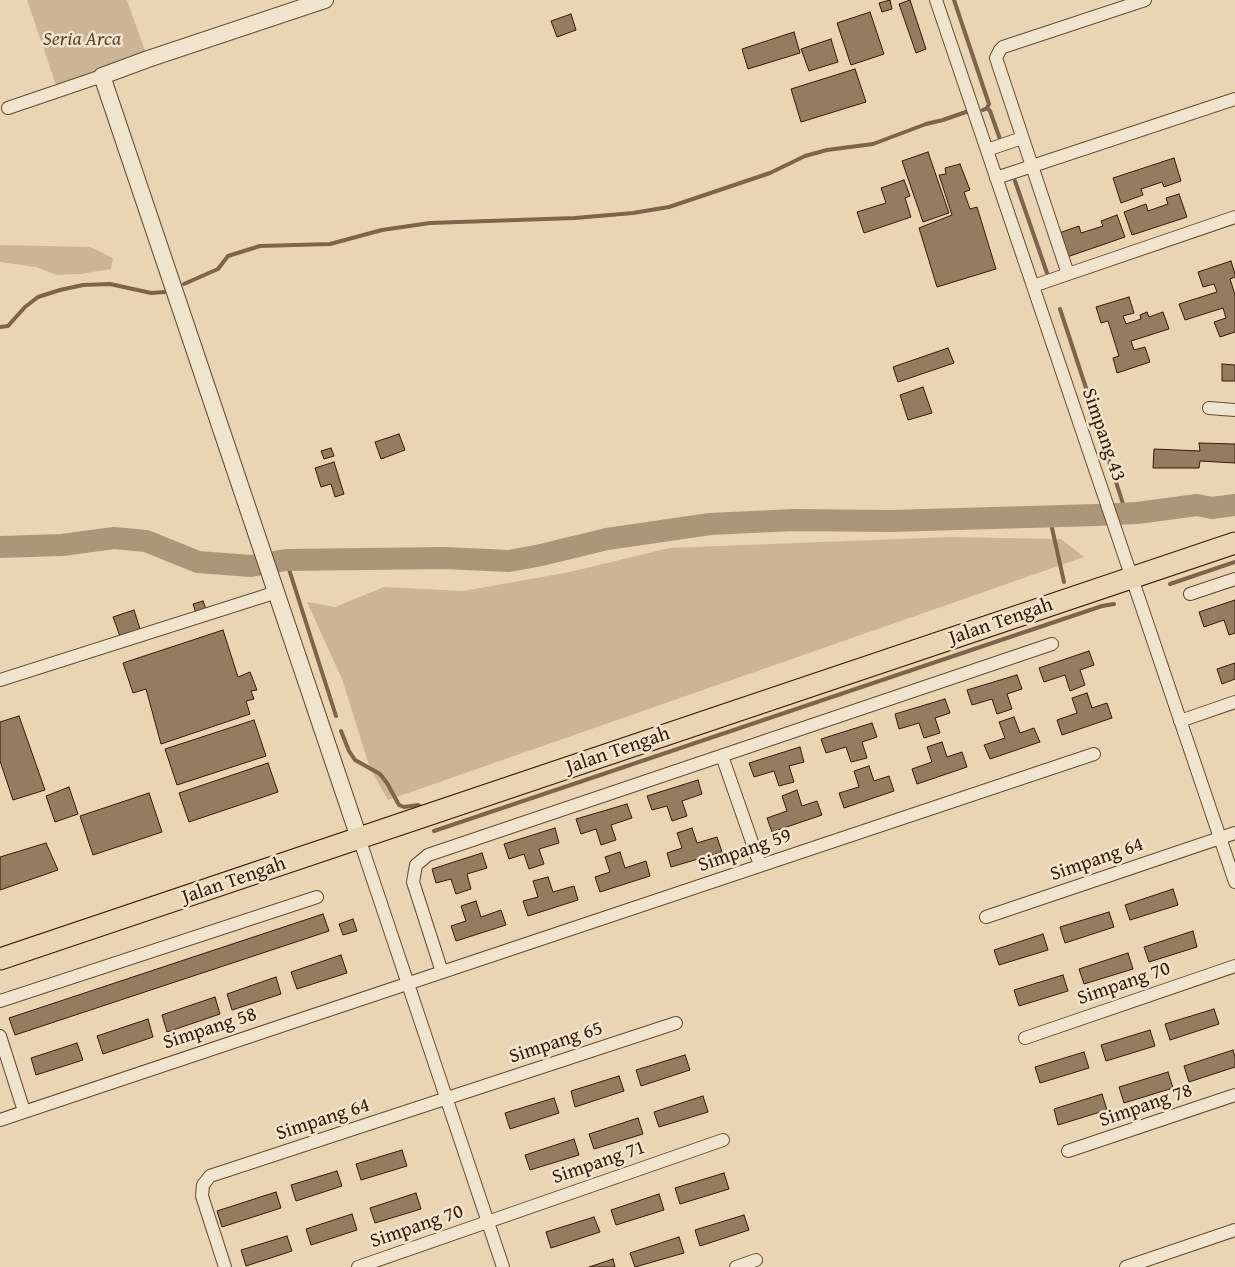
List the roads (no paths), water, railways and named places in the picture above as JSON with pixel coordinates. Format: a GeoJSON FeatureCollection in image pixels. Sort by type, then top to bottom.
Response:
{"type":"FeatureCollection","features":[{"type":"Feature","properties":{"kind":"main road","name":"Jalan Tengah"},"geometry":{"type":"LineString","coordinates":[[0,959],[1235,544]]}},
{"type":"Feature","properties":{"kind":"street"},"geometry":{"type":"LineString","coordinates":[[8,108],[325,0]]}},
{"type":"Feature","properties":{"kind":"street","name":"Simpang 43"},"geometry":{"type":"LineString","coordinates":[[936,0],[1235,882]]}},
{"type":"Feature","properties":{"kind":"street"},"geometry":{"type":"LineString","coordinates":[[1068,274],[996,58],[1003,48],[1145,0]]}},
{"type":"Feature","properties":{"kind":"street"},"geometry":{"type":"LineString","coordinates":[[102,76],[504,1267]]}},
{"type":"Feature","properties":{"kind":"street"},"geometry":{"type":"LineString","coordinates":[[996,178],[1235,99]]}},
{"type":"Feature","properties":{"kind":"street"},"geometry":{"type":"LineString","coordinates":[[987,150],[1022,138]]}},
{"type":"Feature","properties":{"kind":"street"},"geometry":{"type":"LineString","coordinates":[[1033,286],[1235,217]]}},
{"type":"Feature","properties":{"kind":"street"},"geometry":{"type":"LineString","coordinates":[[1209,408],[1235,410]]}},
{"type":"Feature","properties":{"kind":"street"},"geometry":{"type":"LineString","coordinates":[[1190,594],[1235,579]]}},
{"type":"Feature","properties":{"kind":"street"},"geometry":{"type":"LineString","coordinates":[[0,680],[275,584]]}},
{"type":"Feature","properties":{"kind":"street"},"geometry":{"type":"LineString","coordinates":[[442,972],[413,882],[416,865],[428,855],[1052,644]]}},
{"type":"Feature","properties":{"kind":"street"},"geometry":{"type":"LineString","coordinates":[[1180,721],[1235,702]]}},
{"type":"Feature","properties":{"kind":"street","name":"Simpang 59"},"geometry":{"type":"LineString","coordinates":[[408,983],[1094,754]]}},
{"type":"Feature","properties":{"kind":"street"},"geometry":{"type":"LineString","coordinates":[[722,756],[760,865]]}},
{"type":"Feature","properties":{"kind":"street"},"geometry":{"type":"LineString","coordinates":[[1220,838],[1235,833]]}},
{"type":"Feature","properties":{"kind":"street","name":"Simpang 64"},"geometry":{"type":"LineString","coordinates":[[986,917],[1220,838]]}},
{"type":"Feature","properties":{"kind":"street"},"geometry":{"type":"LineString","coordinates":[[0,1001],[317,897]]}},
{"type":"Feature","properties":{"kind":"street","name":"Simpang 70"},"geometry":{"type":"LineString","coordinates":[[1025,1038],[1235,966]]}},
{"type":"Feature","properties":{"kind":"street","name":"Simpang 58"},"geometry":{"type":"LineString","coordinates":[[0,1120],[408,983]]}},
{"type":"Feature","properties":{"kind":"street","name":"Simpang 65"},"geometry":{"type":"LineString","coordinates":[[447,1098],[676,1023]]}},
{"type":"Feature","properties":{"kind":"street"},"geometry":{"type":"LineString","coordinates":[[0,1036],[24,1111]]}},
{"type":"Feature","properties":{"kind":"street","name":"Simpang 78"},"geometry":{"type":"LineString","coordinates":[[1068,1152],[1235,1095]]}},
{"type":"Feature","properties":{"kind":"street","name":"Simpang 64"},"geometry":{"type":"LineString","coordinates":[[225,1267],[202,1196],[203,1185],[210,1176],[447,1098]]}},
{"type":"Feature","properties":{"kind":"street","name":"Simpang 71"},"geometry":{"type":"LineString","coordinates":[[488,1222],[723,1140]]}},
{"type":"Feature","properties":{"kind":"street","name":"Simpang 70"},"geometry":{"type":"LineString","coordinates":[[358,1267],[488,1222]]}},
{"type":"Feature","properties":{"kind":"street"},"geometry":{"type":"LineString","coordinates":[[1126,1267],[1235,1230]]}},
{"type":"Feature","properties":{"kind":"street"},"geometry":{"type":"LineString","coordinates":[[736,1267],[756,1260]]}},
{"type":"Feature","properties":{"kind":"waterway"},"geometry":{"type":"LineString","coordinates":[[954,0],[989,104],[983,110]]}},
{"type":"Feature","properties":{"kind":"waterway"},"geometry":{"type":"LineString","coordinates":[[987,108],[990,111],[1000,139]]}},
{"type":"Feature","properties":{"kind":"waterway"},"geometry":{"type":"LineString","coordinates":[[184,284],[218,269],[228,256],[260,246],[330,244],[382,230],[430,223],[575,218],[633,213],[669,207],[770,173],[805,156],[827,150],[873,144],[926,124],[966,112]]}},
{"type":"Feature","properties":{"kind":"waterway"},"geometry":{"type":"LineString","coordinates":[[1015,181],[1047,273]]}},
{"type":"Feature","properties":{"kind":"waterway"},"geometry":{"type":"LineString","coordinates":[[0,327],[8,326],[25,307],[38,297],[83,285],[110,284],[151,293],[165,292]]}},
{"type":"Feature","properties":{"kind":"waterway"},"geometry":{"type":"LineString","coordinates":[[1060,309],[1087,391]]}},
{"type":"Feature","properties":{"kind":"waterway"},"geometry":{"type":"LineString","coordinates":[[1091,405],[1126,513]]}},
{"type":"Feature","properties":{"kind":"waterway"},"geometry":{"type":"LineString","coordinates":[[0,547],[62,545],[114,538],[146,541],[198,562],[251,566],[286,560],[444,558],[509,561],[607,539],[710,524],[794,520],[890,521],[1097,515],[1137,513],[1197,505],[1212,508],[1235,505]]}},
{"type":"Feature","properties":{"kind":"waterway"},"geometry":{"type":"LineString","coordinates":[[1052,515],[1052,528],[1064,582]]}},
{"type":"Feature","properties":{"kind":"waterway"},"geometry":{"type":"LineString","coordinates":[[286,560],[336,716]]}},
{"type":"Feature","properties":{"kind":"waterway"},"geometry":{"type":"LineString","coordinates":[[1170,584],[1235,562]]}},
{"type":"Feature","properties":{"kind":"waterway"},"geometry":{"type":"LineString","coordinates":[[434,831],[1102,606],[1114,604]]}},
{"type":"Feature","properties":{"kind":"waterway"},"geometry":{"type":"LineString","coordinates":[[341,731],[355,760],[380,774],[399,805],[404,807],[418,805],[422,807]]}},
{"type":"Feature","properties":{"kind":"park label","name":"Seria Arca"},"geometry":{"type":"Point","coordinates":[82,40]}}]}
